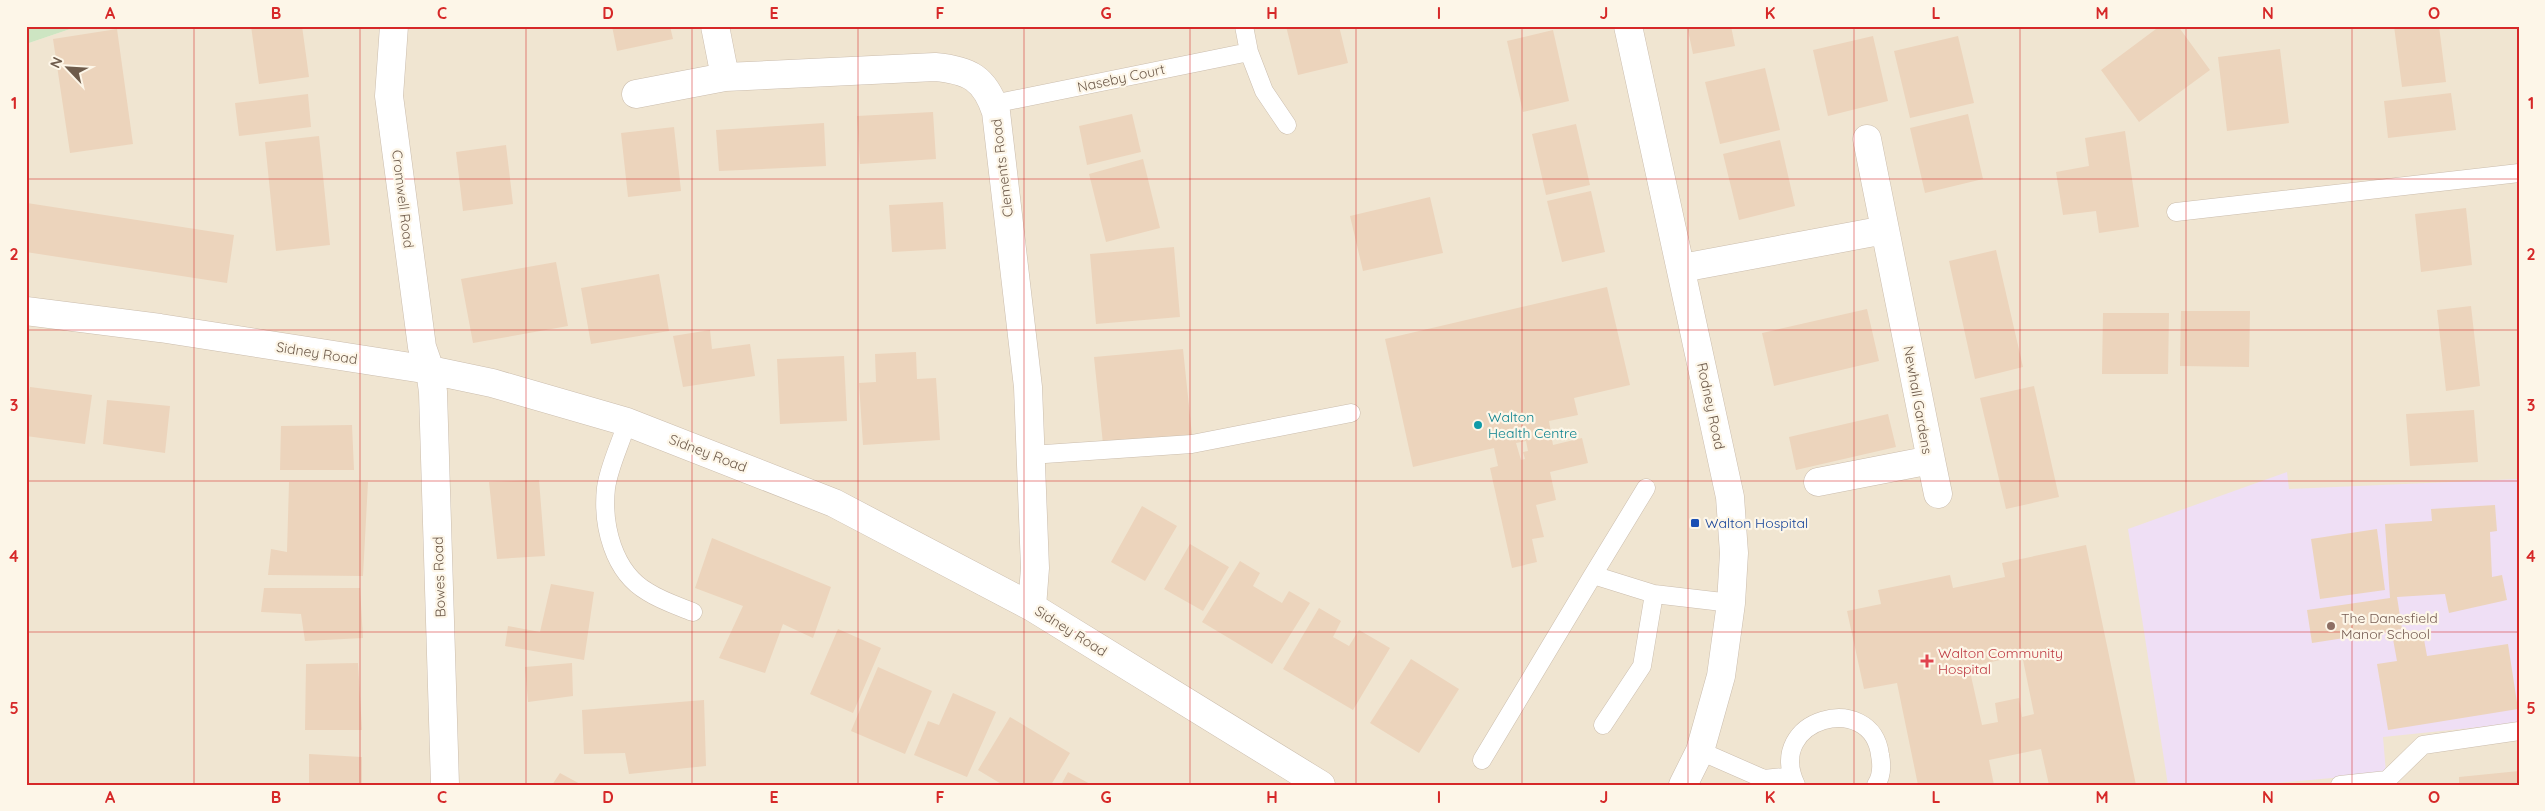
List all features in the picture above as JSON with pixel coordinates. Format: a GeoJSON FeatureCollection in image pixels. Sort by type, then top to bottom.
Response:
{"type":"FeatureCollection","features":[{"type":"Feature","properties":{"kind":"street","name":"Cromwell Road"},"geometry":{"type":"LineString","coordinates":[[394,26],[389,96],[422,347],[430,370]]}},
{"type":"Feature","properties":{"kind":"street"},"geometry":{"type":"LineString","coordinates":[[715,26],[725,77]]}},
{"type":"Feature","properties":{"kind":"street","name":"Rodney Road"},"geometry":{"type":"LineString","coordinates":[[1628,26],[1682,268],[1730,497],[1734,554],[1731,603],[1721,676],[1700,751],[1683,785]]}},
{"type":"Feature","properties":{"kind":"street","name":"Clements Road"},"geometry":{"type":"LineString","coordinates":[[636,94],[725,77],[935,67],[957,69],[976,78],[988,92],[993,104],[1028,387],[1035,568],[1032,607]]}},
{"type":"Feature","properties":{"kind":"street","name":"Newhall Gardens"},"geometry":{"type":"LineString","coordinates":[[1818,482],[1931,460],[1867,139]]}},
{"type":"Feature","properties":{"kind":"street"},"geometry":{"type":"LineString","coordinates":[[1682,268],[1885,230]]}},
{"type":"Feature","properties":{"kind":"street","name":"Sidney Road"},"geometry":{"type":"LineString","coordinates":[[26,311],[160,328],[430,370],[492,383],[627,422],[834,503],[1032,607],[1321,785]]}},
{"type":"Feature","properties":{"kind":"street","name":"Bowes Road"},"geometry":{"type":"LineString","coordinates":[[430,370],[434,401],[445,785]]}},
{"type":"Feature","properties":{"kind":"street"},"geometry":{"type":"LineString","coordinates":[[1931,460],[1938,494]]}},
{"type":"Feature","properties":{"kind":"lane"},"geometry":{"type":"LineString","coordinates":[[1244,26],[1249,52],[1264,91],[1287,125]]}},
{"type":"Feature","properties":{"kind":"lane","name":"Naseby Court"},"geometry":{"type":"LineString","coordinates":[[993,104],[1249,52]]}},
{"type":"Feature","properties":{"kind":"lane"},"geometry":{"type":"LineString","coordinates":[[2176,212],[2519,173]]}},
{"type":"Feature","properties":{"kind":"lane"},"geometry":{"type":"LineString","coordinates":[[1030,455],[1192,444],[1352,413]]}},
{"type":"Feature","properties":{"kind":"lane"},"geometry":{"type":"LineString","coordinates":[[627,422],[606,487],[606,518],[611,547],[627,573],[646,592],[693,612]]}},
{"type":"Feature","properties":{"kind":"lane"},"geometry":{"type":"LineString","coordinates":[[1482,760],[1646,488]]}},
{"type":"Feature","properties":{"kind":"lane"},"geometry":{"type":"LineString","coordinates":[[1593,575],[1654,594],[1731,603]]}},
{"type":"Feature","properties":{"kind":"lane"},"geometry":{"type":"LineString","coordinates":[[1603,725],[1642,666],[1654,594]]}},
{"type":"Feature","properties":{"kind":"lane"},"geometry":{"type":"LineString","coordinates":[[1700,751],[1764,779],[1794,780],[1790,760],[1793,744],[1802,731],[1816,722],[1831,717],[1847,718],[1867,730],[1880,750],[1882,766],[1876,785]]}},
{"type":"Feature","properties":{"kind":"lane"},"geometry":{"type":"LineString","coordinates":[[2340,785],[2388,780],[2423,745],[2519,731]]}},
{"type":"Feature","properties":{"kind":"shaded area"},"geometry":{"type":"Polygon","coordinates":[[[79,26],[2519,26],[2519,785],[26,785],[26,44],[79,26]]]}},
{"type":"Feature","properties":{"kind":"shaded area","name":"The Danesfield Manor School"},"geometry":{"type":"Polygon","coordinates":[[[2287,472],[2289,489],[2519,479],[2519,723],[2383,737],[2386,773],[2256,785],[2168,785],[2128,529],[2287,472]]]}},
{"type":"Feature","properties":{"kind":"green space"},"geometry":{"type":"Polygon","coordinates":[[[26,26],[79,26],[26,44],[26,26]]]}},
{"type":"Feature","properties":{"kind":"building"},"geometry":{"type":"Polygon","coordinates":[[[251,26],[302,26],[309,77],[259,84],[251,26]]]}},
{"type":"Feature","properties":{"kind":"building"},"geometry":{"type":"Polygon","coordinates":[[[612,26],[670,26],[673,39],[617,51],[612,26]]]}},
{"type":"Feature","properties":{"kind":"building"},"geometry":{"type":"Polygon","coordinates":[[[1286,26],[1339,26],[1348,63],[1298,75],[1286,26]]]}},
{"type":"Feature","properties":{"kind":"building"},"geometry":{"type":"Polygon","coordinates":[[[1687,26],[1731,26],[1735,46],[1693,54],[1687,26]]]}},
{"type":"Feature","properties":{"kind":"building"},"geometry":{"type":"Polygon","coordinates":[[[2160,26],[2178,26],[2210,70],[2139,122],[2101,70],[2160,26]]]}},
{"type":"Feature","properties":{"kind":"building"},"geometry":{"type":"Polygon","coordinates":[[[2394,26],[2439,26],[2446,82],[2402,87],[2394,26]]]}},
{"type":"Feature","properties":{"kind":"building"},"geometry":{"type":"Polygon","coordinates":[[[117,29],[133,144],[70,153],[53,39],[117,29]]]}},
{"type":"Feature","properties":{"kind":"building"},"geometry":{"type":"Polygon","coordinates":[[[1553,30],[1569,101],[1523,112],[1507,41],[1553,30]]]}},
{"type":"Feature","properties":{"kind":"building"},"geometry":{"type":"Polygon","coordinates":[[[1873,36],[1888,101],[1828,116],[1813,50],[1873,36]]]}},
{"type":"Feature","properties":{"kind":"building"},"geometry":{"type":"Polygon","coordinates":[[[1958,36],[1974,103],[1910,118],[1894,51],[1958,36]]]}},
{"type":"Feature","properties":{"kind":"building"},"geometry":{"type":"Polygon","coordinates":[[[2280,49],[2289,123],[2227,131],[2218,57],[2280,49]]]}},
{"type":"Feature","properties":{"kind":"building"},"geometry":{"type":"Polygon","coordinates":[[[1765,68],[1780,130],[1720,144],[1705,82],[1765,68]]]}},
{"type":"Feature","properties":{"kind":"building"},"geometry":{"type":"Polygon","coordinates":[[[2451,93],[2456,130],[2388,138],[2384,101],[2451,93]]]}},
{"type":"Feature","properties":{"kind":"building"},"geometry":{"type":"Polygon","coordinates":[[[308,94],[311,127],[239,136],[235,103],[308,94]]]}},
{"type":"Feature","properties":{"kind":"building"},"geometry":{"type":"Polygon","coordinates":[[[933,112],[936,159],[860,164],[857,116],[933,112]]]}},
{"type":"Feature","properties":{"kind":"building"},"geometry":{"type":"Polygon","coordinates":[[[1132,114],[1141,152],[1087,165],[1079,126],[1132,114]]]}},
{"type":"Feature","properties":{"kind":"building"},"geometry":{"type":"Polygon","coordinates":[[[1968,114],[1983,179],[1925,193],[1910,128],[1968,114]]]}},
{"type":"Feature","properties":{"kind":"building"},"geometry":{"type":"Polygon","coordinates":[[[824,123],[826,166],[719,171],[716,130],[824,123]]]}},
{"type":"Feature","properties":{"kind":"building"},"geometry":{"type":"Polygon","coordinates":[[[1576,124],[1590,185],[1546,195],[1532,134],[1576,124]]]}},
{"type":"Feature","properties":{"kind":"building"},"geometry":{"type":"Polygon","coordinates":[[[674,127],[681,191],[628,197],[621,133],[674,127]]]}},
{"type":"Feature","properties":{"kind":"building"},"geometry":{"type":"Polygon","coordinates":[[[2125,131],[2139,227],[2099,233],[2096,211],[2063,215],[2056,172],[2089,166],[2085,138],[2125,131]]]}},
{"type":"Feature","properties":{"kind":"building"},"geometry":{"type":"Polygon","coordinates":[[[319,136],[330,245],[276,251],[265,142],[319,136]]]}},
{"type":"Feature","properties":{"kind":"building"},"geometry":{"type":"Polygon","coordinates":[[[1780,140],[1795,206],[1739,220],[1723,154],[1780,140]]]}},
{"type":"Feature","properties":{"kind":"building"},"geometry":{"type":"Polygon","coordinates":[[[506,145],[513,204],[463,211],[456,152],[506,145]]]}},
{"type":"Feature","properties":{"kind":"building"},"geometry":{"type":"Polygon","coordinates":[[[1143,159],[1160,228],[1106,242],[1089,174],[1143,159]]]}},
{"type":"Feature","properties":{"kind":"building"},"geometry":{"type":"Polygon","coordinates":[[[1591,191],[1605,252],[1562,262],[1547,201],[1591,191]]]}},
{"type":"Feature","properties":{"kind":"building"},"geometry":{"type":"Polygon","coordinates":[[[1430,197],[1443,253],[1363,271],[1350,216],[1430,197]]]}},
{"type":"Feature","properties":{"kind":"building"},"geometry":{"type":"Polygon","coordinates":[[[943,202],[946,249],[892,252],[889,205],[943,202]]]}},
{"type":"Feature","properties":{"kind":"building"},"geometry":{"type":"Polygon","coordinates":[[[27,203],[234,235],[227,283],[26,252],[27,203]]]}},
{"type":"Feature","properties":{"kind":"building"},"geometry":{"type":"Polygon","coordinates":[[[2466,208],[2472,265],[2421,272],[2415,214],[2466,208]]]}},
{"type":"Feature","properties":{"kind":"building"},"geometry":{"type":"Polygon","coordinates":[[[1174,247],[1180,317],[1096,324],[1090,254],[1174,247]]]}},
{"type":"Feature","properties":{"kind":"building"},"geometry":{"type":"Polygon","coordinates":[[[1996,250],[2023,367],[1975,379],[1949,261],[1996,250]]]}},
{"type":"Feature","properties":{"kind":"building"},"geometry":{"type":"Polygon","coordinates":[[[556,262],[568,326],[473,343],[461,279],[556,262]]]}},
{"type":"Feature","properties":{"kind":"building"},"geometry":{"type":"Polygon","coordinates":[[[659,274],[669,331],[591,344],[581,288],[659,274]]]}},
{"type":"Feature","properties":{"kind":"building","name":"Walton Health Centre"},"geometry":{"type":"Polygon","coordinates":[[[1607,287],[1630,385],[1574,398],[1578,415],[1549,421],[1553,445],[1582,438],[1588,463],[1550,472],[1556,500],[1536,505],[1544,537],[1532,539],[1537,562],[1512,568],[1490,468],[1498,466],[1494,448],[1413,467],[1385,339],[1607,287]],[[1526,441],[1516,443],[1521,460],[1525,459],[1523,452],[1528,451],[1526,441]]]}},
{"type":"Feature","properties":{"kind":"building"},"geometry":{"type":"Polygon","coordinates":[[[2471,306],[2480,386],[2446,391],[2437,310],[2471,306]]]}},
{"type":"Feature","properties":{"kind":"building"},"geometry":{"type":"Polygon","coordinates":[[[1867,309],[1879,361],[1774,386],[1762,333],[1867,309]]]}},
{"type":"Feature","properties":{"kind":"building"},"geometry":{"type":"Polygon","coordinates":[[[2181,311],[2250,311],[2249,367],[2180,366],[2181,311]]]}},
{"type":"Feature","properties":{"kind":"building"},"geometry":{"type":"Polygon","coordinates":[[[2103,313],[2169,313],[2168,374],[2102,374],[2103,313]]]}},
{"type":"Feature","properties":{"kind":"building"},"geometry":{"type":"Polygon","coordinates":[[[710,330],[712,349],[750,344],[755,376],[683,387],[673,336],[710,330]]]}},
{"type":"Feature","properties":{"kind":"building"},"geometry":{"type":"Polygon","coordinates":[[[1183,349],[1192,435],[1103,444],[1094,357],[1183,349]]]}},
{"type":"Feature","properties":{"kind":"building"},"geometry":{"type":"Polygon","coordinates":[[[916,352],[917,379],[936,378],[940,440],[863,445],[859,383],[876,382],[875,354],[916,352]]]}},
{"type":"Feature","properties":{"kind":"building"},"geometry":{"type":"Polygon","coordinates":[[[844,356],[847,421],[780,424],[777,359],[844,356]]]}},
{"type":"Feature","properties":{"kind":"building"},"geometry":{"type":"Polygon","coordinates":[[[2034,386],[2059,497],[2006,509],[1980,398],[2034,386]]]}},
{"type":"Feature","properties":{"kind":"building"},"geometry":{"type":"Polygon","coordinates":[[[30,387],[92,395],[85,444],[26,436],[30,387]]]}},
{"type":"Feature","properties":{"kind":"building"},"geometry":{"type":"Polygon","coordinates":[[[107,400],[170,406],[165,453],[103,444],[107,400]]]}},
{"type":"Feature","properties":{"kind":"building"},"geometry":{"type":"Polygon","coordinates":[[[2474,410],[2478,462],[2410,466],[2406,414],[2474,410]]]}},
{"type":"Feature","properties":{"kind":"building"},"geometry":{"type":"Polygon","coordinates":[[[1888,414],[1896,447],[1796,470],[1789,437],[1888,414]]]}},
{"type":"Feature","properties":{"kind":"building"},"geometry":{"type":"Polygon","coordinates":[[[352,425],[354,470],[280,470],[281,426],[352,425]]]}},
{"type":"Feature","properties":{"kind":"building"},"geometry":{"type":"Polygon","coordinates":[[[539,480],[545,556],[497,559],[489,482],[539,480]]]}},
{"type":"Feature","properties":{"kind":"building"},"geometry":{"type":"Polygon","coordinates":[[[289,482],[368,482],[363,576],[268,575],[271,549],[287,552],[289,482]]]}},
{"type":"Feature","properties":{"kind":"building"},"geometry":{"type":"Polygon","coordinates":[[[2495,505],[2497,531],[2490,532],[2492,577],[2502,575],[2507,600],[2449,613],[2445,594],[2397,597],[2402,629],[2312,643],[2307,610],[2390,598],[2385,524],[2432,521],[2431,509],[2495,505]]]}},
{"type":"Feature","properties":{"kind":"building"},"geometry":{"type":"Polygon","coordinates":[[[1142,506],[1177,526],[1145,581],[1111,562],[1142,506]]]}},
{"type":"Feature","properties":{"kind":"building"},"geometry":{"type":"Polygon","coordinates":[[[2377,529],[2385,590],[2320,599],[2311,539],[2377,529]]]}},
{"type":"Feature","properties":{"kind":"building"},"geometry":{"type":"Polygon","coordinates":[[[712,538],[831,587],[813,638],[783,624],[765,673],[719,658],[743,606],[695,588],[712,538]]]}},
{"type":"Feature","properties":{"kind":"building"},"geometry":{"type":"Polygon","coordinates":[[[1190,544],[1229,567],[1203,611],[1164,589],[1190,544]]]}},
{"type":"Feature","properties":{"kind":"building","name":"Walton Community Hospital"},"geometry":{"type":"Polygon","coordinates":[[[2086,545],[2136,785],[2049,785],[2041,749],[1989,760],[1994,785],[1918,785],[1897,683],[1864,689],[1847,611],[1881,604],[1878,590],[1950,575],[1953,588],[2005,577],[2002,563],[2086,545]],[[2022,655],[1969,667],[1982,725],[1998,722],[1995,703],[2019,698],[2022,717],[2034,714],[2022,655]]]}},
{"type":"Feature","properties":{"kind":"building"},"geometry":{"type":"Polygon","coordinates":[[[1240,561],[1260,573],[1253,586],[1282,603],[1289,591],[1310,603],[1272,664],[1202,622],[1240,561]]]}},
{"type":"Feature","properties":{"kind":"building"},"geometry":{"type":"Polygon","coordinates":[[[551,584],[594,592],[584,660],[505,646],[508,626],[540,632],[551,584]]]}},
{"type":"Feature","properties":{"kind":"building"},"geometry":{"type":"Polygon","coordinates":[[[264,588],[360,588],[363,638],[305,641],[301,614],[261,612],[264,588]]]}},
{"type":"Feature","properties":{"kind":"building"},"geometry":{"type":"Polygon","coordinates":[[[1319,608],[1341,621],[1333,637],[1349,646],[1359,630],[1390,648],[1353,710],[1283,669],[1319,608]]]}},
{"type":"Feature","properties":{"kind":"building"},"geometry":{"type":"Polygon","coordinates":[[[838,629],[881,648],[853,713],[810,694],[838,629]]]}},
{"type":"Feature","properties":{"kind":"building"},"geometry":{"type":"Polygon","coordinates":[[[2423,634],[2427,656],[2508,644],[2518,709],[2388,730],[2377,664],[2397,661],[2393,639],[2423,634]]]}},
{"type":"Feature","properties":{"kind":"building"},"geometry":{"type":"Polygon","coordinates":[[[1411,659],[1459,689],[1419,753],[1370,723],[1411,659]]]}},
{"type":"Feature","properties":{"kind":"building"},"geometry":{"type":"Polygon","coordinates":[[[358,663],[362,730],[305,730],[306,664],[358,663]]]}},
{"type":"Feature","properties":{"kind":"building"},"geometry":{"type":"Polygon","coordinates":[[[572,663],[573,696],[528,702],[525,667],[572,663]]]}},
{"type":"Feature","properties":{"kind":"building"},"geometry":{"type":"Polygon","coordinates":[[[878,667],[932,691],[905,754],[851,731],[878,667]]]}},
{"type":"Feature","properties":{"kind":"building"},"geometry":{"type":"Polygon","coordinates":[[[953,693],[996,712],[967,777],[914,755],[928,721],[939,725],[953,693]]]}},
{"type":"Feature","properties":{"kind":"building"},"geometry":{"type":"Polygon","coordinates":[[[704,700],[706,766],[629,774],[625,753],[584,754],[582,710],[704,700]]]}},
{"type":"Feature","properties":{"kind":"building"},"geometry":{"type":"Polygon","coordinates":[[[1010,717],[1070,753],[1051,785],[1003,785],[978,770],[1010,717]]]}},
{"type":"Feature","properties":{"kind":"building"},"geometry":{"type":"Polygon","coordinates":[[[309,754],[362,757],[362,785],[309,785],[309,754]]]}},
{"type":"Feature","properties":{"kind":"building"},"geometry":{"type":"Polygon","coordinates":[[[2519,771],[2519,785],[2459,785],[2459,777],[2519,771]]]}},
{"type":"Feature","properties":{"kind":"building"},"geometry":{"type":"Polygon","coordinates":[[[1068,772],[1092,785],[1061,785],[1068,772]]]}},
{"type":"Feature","properties":{"kind":"building"},"geometry":{"type":"Polygon","coordinates":[[[560,773],[582,785],[552,785],[560,773]]]}},
{"type":"Feature","properties":{"kind":"place","name":"Walton Health Centre"},"geometry":{"type":"Point","coordinates":[1478,425]}},
{"type":"Feature","properties":{"kind":"place","name":"Walton Hospital"},"geometry":{"type":"Point","coordinates":[1695,523]}},
{"type":"Feature","properties":{"kind":"place","name":"The Danesfield Manor School"},"geometry":{"type":"Point","coordinates":[2331,626]}},
{"type":"Feature","properties":{"kind":"place","name":"Walton Community Hospital"},"geometry":{"type":"Point","coordinates":[1927,661]}}]}
